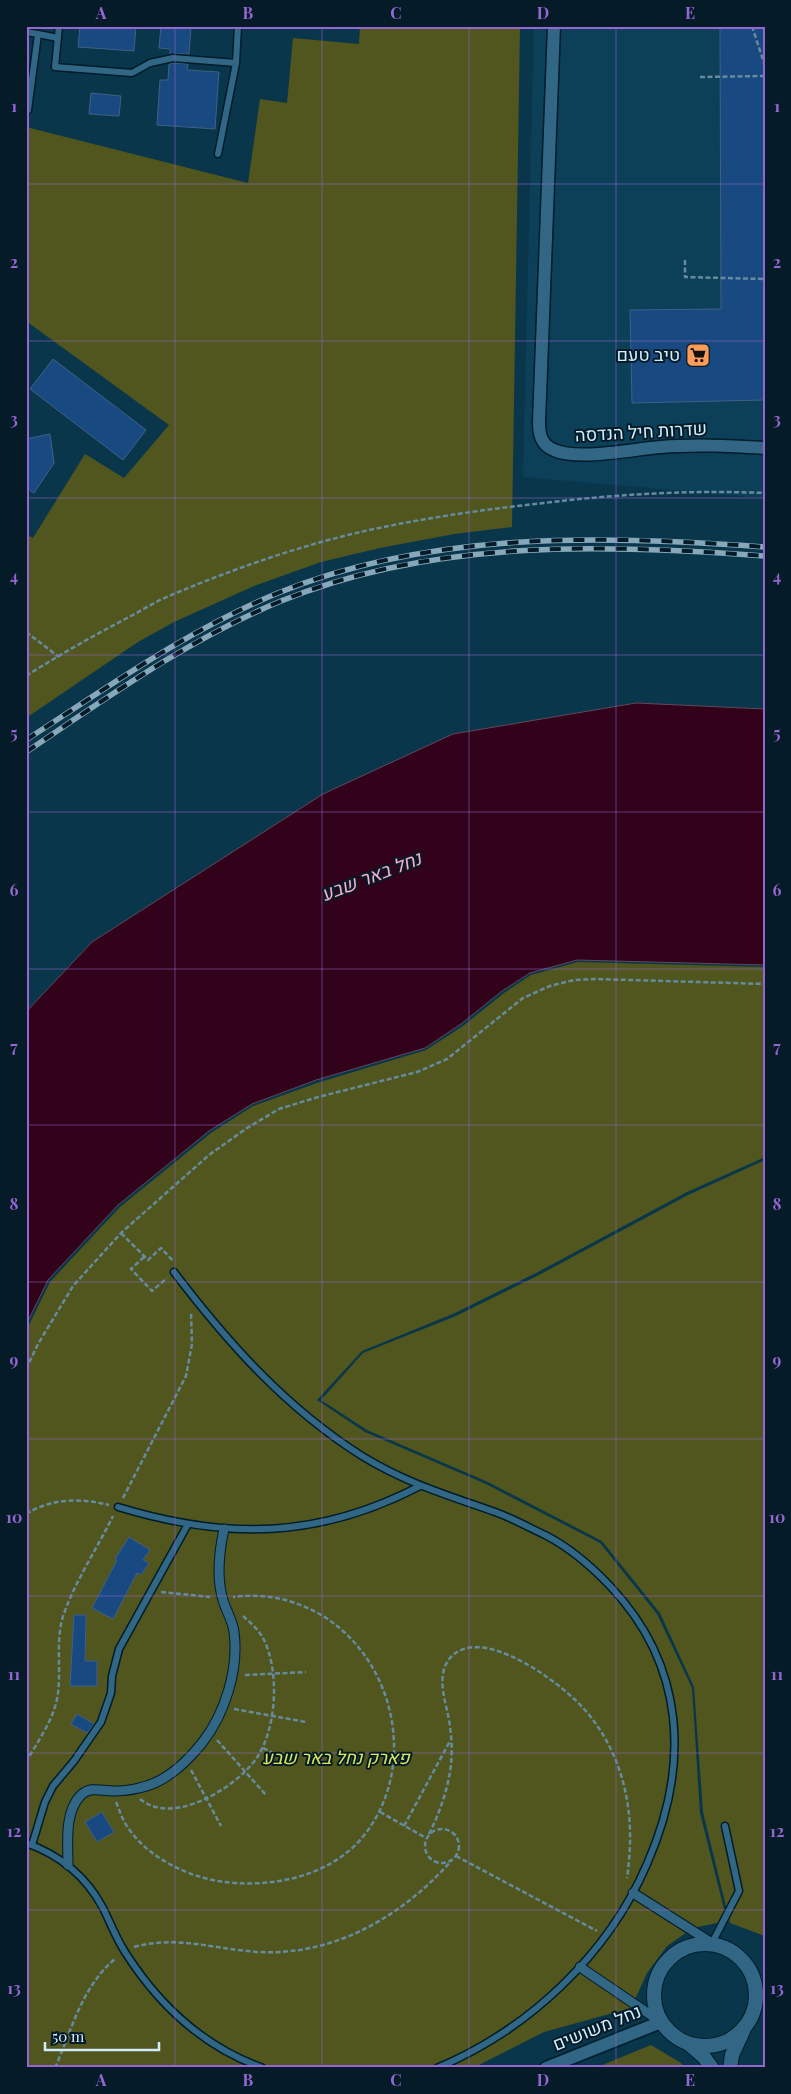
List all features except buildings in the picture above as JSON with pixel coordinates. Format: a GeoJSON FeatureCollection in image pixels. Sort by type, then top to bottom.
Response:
{"type":"FeatureCollection","features":[{"type":"Feature","properties":{"kind":"street","name":"שדרות חיל הנדסה"},"geometry":{"type":"LineString","coordinates":[[554,26],[539,422],[542,440],[552,450],[560,452],[591,453],[662,447],[730,446],[765,448]]}},
{"type":"Feature","properties":{"kind":"street"},"geometry":{"type":"LineString","coordinates":[[68,1865],[70,1819],[77,1800],[82,1794],[95,1789],[112,1791],[140,1788],[165,1778],[186,1761],[209,1731],[222,1706],[231,1676],[235,1648],[234,1630],[223,1599],[219,1565],[224,1529]]}},
{"type":"Feature","properties":{"kind":"street"},"geometry":{"type":"LineString","coordinates":[[633,1893],[712,1943],[728,1948],[765,1971]]}},
{"type":"Feature","properties":{"kind":"street"},"geometry":{"type":"LineString","coordinates":[[661,2022],[655,2006],[654,1990],[658,1974],[667,1960],[680,1950],[696,1944],[712,1943]]}},
{"type":"Feature","properties":{"kind":"street"},"geometry":{"type":"LineString","coordinates":[[730,2068],[732,2056],[756,2005],[757,1988],[752,1971],[742,1958]]}},
{"type":"Feature","properties":{"kind":"street"},"geometry":{"type":"LineString","coordinates":[[580,1967],[661,2022],[673,2035],[688,2043],[704,2057],[712,2068]]}},
{"type":"Feature","properties":{"kind":"street"},"geometry":{"type":"LineString","coordinates":[[688,2043],[703,2046],[718,2045],[732,2039],[765,2004]]}},
{"type":"Feature","properties":{"kind":"street","name":"נחל משושים"},"geometry":{"type":"LineString","coordinates":[[546,2068],[661,2022]]}},
{"type":"Feature","properties":{"kind":"lane"},"geometry":{"type":"LineString","coordinates":[[60,26],[54,68],[132,73],[150,63],[173,58],[236,63]]}},
{"type":"Feature","properties":{"kind":"lane"},"geometry":{"type":"LineString","coordinates":[[218,154],[236,63],[238,26]]}},
{"type":"Feature","properties":{"kind":"lane"},"geometry":{"type":"LineString","coordinates":[[26,32],[58,38]]}},
{"type":"Feature","properties":{"kind":"lane"},"geometry":{"type":"LineString","coordinates":[[26,110],[28,110],[38,34]]}},
{"type":"Feature","properties":{"kind":"lane"},"geometry":{"type":"LineString","coordinates":[[174,1272],[214,1323],[257,1371],[306,1417],[334,1438],[366,1458],[420,1486],[498,1513],[550,1538],[594,1569],[628,1605],[653,1646],[669,1690],[675,1737],[672,1786],[660,1835],[633,1893],[606,1935],[580,1967],[550,1997],[521,2022],[492,2042],[462,2058],[437,2068]]}},
{"type":"Feature","properties":{"kind":"lane"},"geometry":{"type":"LineString","coordinates":[[118,1507],[188,1524],[224,1529],[283,1529],[314,1525],[344,1518],[374,1508],[420,1486]]}},
{"type":"Feature","properties":{"kind":"lane"},"geometry":{"type":"LineString","coordinates":[[188,1524],[119,1649],[112,1676],[111,1693],[101,1722],[74,1761],[53,1786],[44,1802],[29,1844],[55,1855],[80,1874],[95,1894],[125,1952],[144,1979],[181,2020],[227,2052],[263,2068]]}},
{"type":"Feature","properties":{"kind":"lane"},"geometry":{"type":"LineString","coordinates":[[712,1943],[739,1891],[725,1826]]}},
{"type":"Feature","properties":{"kind":"path"},"geometry":{"type":"LineString","coordinates":[[752,26],[765,66]]}},
{"type":"Feature","properties":{"kind":"path"},"geometry":{"type":"LineString","coordinates":[[700,77],[765,76]]}},
{"type":"Feature","properties":{"kind":"path"},"geometry":{"type":"LineString","coordinates":[[685,260],[685,277],[765,279]]}},
{"type":"Feature","properties":{"kind":"path"},"geometry":{"type":"LineString","coordinates":[[26,676],[103,631],[167,597],[270,558],[352,534],[434,518],[573,499],[654,492],[724,491],[765,493]]}},
{"type":"Feature","properties":{"kind":"path"},"geometry":{"type":"LineString","coordinates":[[26,632],[59,657]]}},
{"type":"Feature","properties":{"kind":"path"},"geometry":{"type":"LineString","coordinates":[[26,1369],[38,1344],[73,1286],[121,1233],[209,1155],[247,1128],[279,1109],[417,1072],[447,1059],[523,998],[550,986],[574,980],[597,979],[765,984]]}},
{"type":"Feature","properties":{"kind":"path"},"geometry":{"type":"LineString","coordinates":[[121,1233],[148,1260],[161,1248],[178,1267],[152,1291],[131,1269],[144,1257]]}},
{"type":"Feature","properties":{"kind":"path"},"geometry":{"type":"LineString","coordinates":[[26,1762],[56,1704],[59,1636],[66,1610],[186,1376],[191,1355],[192,1333],[186,1288]]}},
{"type":"Feature","properties":{"kind":"path"},"geometry":{"type":"LineString","coordinates":[[26,1514],[38,1507],[63,1501],[92,1501],[118,1507]]}},
{"type":"Feature","properties":{"kind":"path"},"geometry":{"type":"LineString","coordinates":[[112,1791],[126,1823],[147,1848],[174,1867],[205,1879],[238,1884],[272,1883],[296,1877],[334,1861],[360,1840],[380,1812],[392,1773],[395,1736],[389,1701],[376,1671],[358,1644],[334,1623],[308,1607],[281,1597],[252,1594],[223,1599],[151,1591]]}},
{"type":"Feature","properties":{"kind":"path"},"geometry":{"type":"LineString","coordinates":[[131,1789],[142,1801],[156,1807],[186,1806],[206,1798],[232,1782],[245,1771],[262,1748],[272,1716],[274,1686],[269,1653],[263,1638],[254,1626],[242,1615],[226,1609]]}},
{"type":"Feature","properties":{"kind":"path"},"geometry":{"type":"LineString","coordinates":[[452,1860],[442,1863],[431,1860],[425,1851],[426,1838],[446,1791],[450,1766],[451,1740],[443,1676],[449,1660],[455,1653],[463,1649],[475,1648],[507,1654],[551,1680],[574,1698],[597,1726],[614,1755],[625,1787],[630,1819],[631,1851],[627,1881]]}},
{"type":"Feature","properties":{"kind":"path"},"geometry":{"type":"LineString","coordinates":[[231,1676],[306,1672]]}},
{"type":"Feature","properties":{"kind":"path"},"geometry":{"type":"LineString","coordinates":[[222,1706],[306,1722]]}},
{"type":"Feature","properties":{"kind":"path"},"geometry":{"type":"LineString","coordinates":[[209,1731],[266,1795]]}},
{"type":"Feature","properties":{"kind":"path"},"geometry":{"type":"LineString","coordinates":[[404,1826],[451,1740]]}},
{"type":"Feature","properties":{"kind":"path"},"geometry":{"type":"LineString","coordinates":[[262,1748],[294,1764]]}},
{"type":"Feature","properties":{"kind":"path"},"geometry":{"type":"LineString","coordinates":[[186,1761],[221,1826]]}},
{"type":"Feature","properties":{"kind":"path"},"geometry":{"type":"LineString","coordinates":[[380,1812],[426,1838]]}},
{"type":"Feature","properties":{"kind":"path"},"geometry":{"type":"LineString","coordinates":[[55,2068],[86,1994],[106,1966],[125,1952],[151,1942],[170,1941],[250,1952],[283,1952],[312,1948],[339,1941],[363,1931],[404,1906],[456,1856],[459,1843],[452,1832],[442,1828],[429,1834]]}},
{"type":"Feature","properties":{"kind":"path"},"geometry":{"type":"LineString","coordinates":[[456,1856],[606,1935]]}},
{"type":"Feature","properties":{"kind":"shaded area"},"geometry":{"type":"Polygon","coordinates":[[[534,26],[765,26],[765,498],[523,477],[534,26]]]}},
{"type":"Feature","properties":{"kind":"green space"},"geometry":{"type":"Polygon","coordinates":[[[360,26],[520,26],[512,527],[454,534],[380,548],[321,562],[254,586],[174,622],[138,642],[26,718],[26,534],[33,538],[85,454],[124,478],[169,425],[26,321],[26,127],[248,183],[260,99],[287,103],[293,38],[359,44],[360,26]]]}},
{"type":"Feature","properties":{"kind":"green space","name":"פארק נחל באר שבע"},"geometry":{"type":"Polygon","coordinates":[[[578,962],[765,967],[765,1157],[687,1192],[538,1272],[455,1313],[362,1351],[317,1400],[365,1432],[486,1484],[600,1543],[657,1614],[692,1688],[700,1813],[727,1921],[693,1928],[667,1946],[647,1973],[631,2008],[544,2032],[473,2068],[26,2068],[26,1331],[50,1282],[120,1207],[211,1133],[253,1106],[317,1083],[426,1050],[463,1026],[504,993],[531,975],[578,962]]]}},
{"type":"Feature","properties":{"kind":"green space"},"geometry":{"type":"Polygon","coordinates":[[[765,1160],[765,1936],[730,1923],[703,1812],[694,1687],[660,1613],[602,1541],[488,1482],[367,1430],[321,1400],[363,1353],[456,1316],[539,1275],[688,1195],[765,1160]]]}},
{"type":"Feature","properties":{"kind":"green space"},"geometry":{"type":"Polygon","coordinates":[[[651,2045],[681,2063],[684,2068],[595,2068],[651,2045]]]}},
{"type":"Feature","properties":{"kind":"water","name":"נחל באר שבע"},"geometry":{"type":"Polygon","coordinates":[[[636,703],[765,709],[765,965],[577,960],[530,973],[502,991],[461,1024],[425,1048],[316,1080],[252,1104],[209,1131],[118,1205],[48,1280],[26,1325],[26,1012],[92,942],[323,794],[453,734],[636,703]]]}},
{"type":"Feature","properties":{"kind":"railway"},"geometry":{"type":"LineString","coordinates":[[26,740],[149,660],[212,624],[278,593],[336,573],[396,558],[457,548],[518,542],[642,540],[765,547]]}},
{"type":"Feature","properties":{"kind":"railway"},"geometry":{"type":"LineString","coordinates":[[26,752],[150,670],[214,633],[281,601],[339,581],[398,566],[458,556],[520,551],[643,549],[765,556]]}},
{"type":"Feature","properties":{"kind":"place","name":"טיב טעם"},"geometry":{"type":"Point","coordinates":[698,355]}}]}
